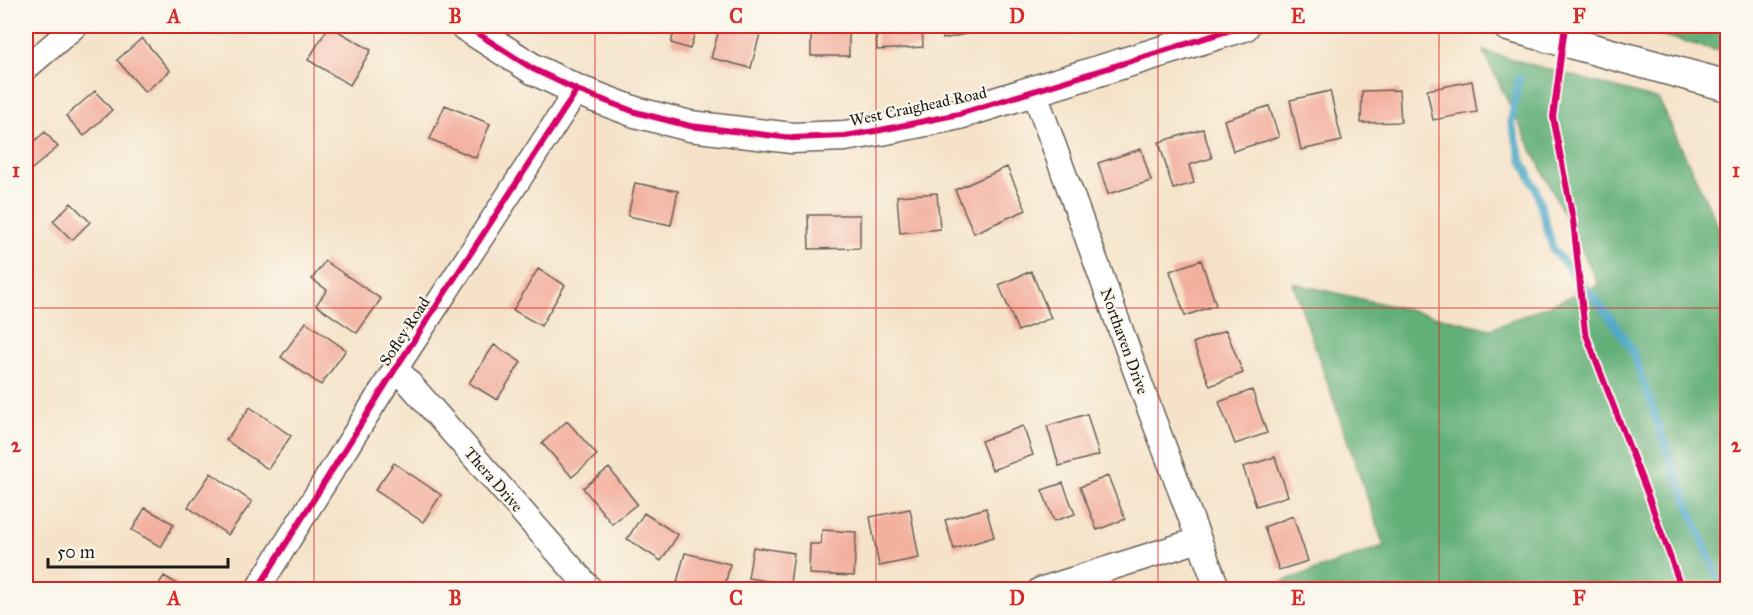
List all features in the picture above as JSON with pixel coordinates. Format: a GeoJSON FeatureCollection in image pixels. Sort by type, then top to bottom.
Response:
{"type":"FeatureCollection","features":[{"type":"Feature","properties":{"kind":"street"},"geometry":{"type":"LineString","coordinates":[[26,68],[75,26]]}},
{"type":"Feature","properties":{"kind":"street","name":"West Craighead Road"},"geometry":{"type":"LineString","coordinates":[[466,26],[533,69],[577,90],[634,112],[690,126],[792,138],[845,136],[959,114],[1244,26]]}},
{"type":"Feature","properties":{"kind":"street"},"geometry":{"type":"LineString","coordinates":[[1508,26],[1728,86]]}},
{"type":"Feature","properties":{"kind":"street","name":"Sofley Road"},"geometry":{"type":"LineString","coordinates":[[257,590],[396,368],[577,90]]}},
{"type":"Feature","properties":{"kind":"street","name":"Northaven Drive"},"geometry":{"type":"LineString","coordinates":[[1034,91],[1218,590]]}},
{"type":"Feature","properties":{"kind":"street","name":"Thera Drive"},"geometry":{"type":"LineString","coordinates":[[396,368],[591,590]]}},
{"type":"Feature","properties":{"kind":"street"},"geometry":{"type":"LineString","coordinates":[[1040,590],[1199,540]]}},
{"type":"Feature","properties":{"kind":"green space"},"geometry":{"type":"Polygon","coordinates":[[[1626,26],[1727,26],[1727,53],[1626,26]]]}},
{"type":"Feature","properties":{"kind":"green space"},"geometry":{"type":"Polygon","coordinates":[[[1483,51],[1659,100],[1727,245],[1727,589],[1261,589],[1384,546],[1293,283],[1491,329],[1599,285],[1483,51]]]}},
{"type":"Feature","properties":{"kind":"building"},"geometry":{"type":"Polygon","coordinates":[[[329,26],[371,50],[350,85],[308,60],[329,26]]]}},
{"type":"Feature","properties":{"kind":"building"},"geometry":{"type":"Polygon","coordinates":[[[653,26],[697,26],[690,49],[671,43],[674,32],[653,26]]]}},
{"type":"Feature","properties":{"kind":"building"},"geometry":{"type":"Polygon","coordinates":[[[720,26],[762,26],[751,68],[711,58],[720,26]]]}},
{"type":"Feature","properties":{"kind":"building"},"geometry":{"type":"Polygon","coordinates":[[[811,26],[849,26],[849,56],[811,56],[811,26]]]}},
{"type":"Feature","properties":{"kind":"building"},"geometry":{"type":"Polygon","coordinates":[[[876,26],[922,26],[923,47],[877,50],[876,26]]]}},
{"type":"Feature","properties":{"kind":"building"},"geometry":{"type":"Polygon","coordinates":[[[941,26],[988,26],[989,29],[943,39],[941,26]]]}},
{"type":"Feature","properties":{"kind":"building"},"geometry":{"type":"Polygon","coordinates":[[[142,38],[170,71],[145,92],[117,60],[142,38]]]}},
{"type":"Feature","properties":{"kind":"building"},"geometry":{"type":"Polygon","coordinates":[[[1472,81],[1477,112],[1433,120],[1427,90],[1472,81]]]}},
{"type":"Feature","properties":{"kind":"building"},"geometry":{"type":"Polygon","coordinates":[[[1399,90],[1401,122],[1361,123],[1362,91],[1399,90]]]}},
{"type":"Feature","properties":{"kind":"building"},"geometry":{"type":"Polygon","coordinates":[[[95,91],[112,110],[84,136],[66,116],[95,91]]]}},
{"type":"Feature","properties":{"kind":"building"},"geometry":{"type":"Polygon","coordinates":[[[1330,91],[1342,141],[1301,150],[1290,100],[1330,91]]]}},
{"type":"Feature","properties":{"kind":"building"},"geometry":{"type":"Polygon","coordinates":[[[445,105],[490,124],[476,158],[430,139],[445,105]]]}},
{"type":"Feature","properties":{"kind":"building"},"geometry":{"type":"Polygon","coordinates":[[[1269,106],[1279,137],[1233,151],[1224,120],[1269,106]]]}},
{"type":"Feature","properties":{"kind":"building"},"geometry":{"type":"Polygon","coordinates":[[[1203,129],[1212,158],[1189,165],[1194,183],[1173,189],[1159,142],[1203,129]]]}},
{"type":"Feature","properties":{"kind":"building"},"geometry":{"type":"Polygon","coordinates":[[[45,132],[58,147],[26,174],[26,148],[45,132]]]}},
{"type":"Feature","properties":{"kind":"building"},"geometry":{"type":"Polygon","coordinates":[[[1141,149],[1151,181],[1108,194],[1098,163],[1141,149]]]}},
{"type":"Feature","properties":{"kind":"building"},"geometry":{"type":"Polygon","coordinates":[[[1007,167],[1026,210],[974,233],[955,190],[1007,167]]]}},
{"type":"Feature","properties":{"kind":"building"},"geometry":{"type":"Polygon","coordinates":[[[635,183],[678,191],[671,225],[628,216],[635,183]]]}},
{"type":"Feature","properties":{"kind":"building"},"geometry":{"type":"Polygon","coordinates":[[[937,193],[940,229],[900,233],[897,196],[937,193]]]}},
{"type":"Feature","properties":{"kind":"building"},"geometry":{"type":"Polygon","coordinates":[[[71,203],[90,222],[72,240],[53,221],[71,203]]]}},
{"type":"Feature","properties":{"kind":"building"},"geometry":{"type":"Polygon","coordinates":[[[808,215],[860,215],[860,248],[809,249],[808,215]]]}},
{"type":"Feature","properties":{"kind":"building"},"geometry":{"type":"Polygon","coordinates":[[[1201,260],[1216,305],[1185,316],[1170,271],[1201,260]]]}},
{"type":"Feature","properties":{"kind":"building"},"geometry":{"type":"Polygon","coordinates":[[[325,261],[381,299],[357,333],[316,305],[327,290],[312,279],[325,261]]]}},
{"type":"Feature","properties":{"kind":"building"},"geometry":{"type":"Polygon","coordinates":[[[538,269],[565,285],[541,326],[513,310],[538,269]]]}},
{"type":"Feature","properties":{"kind":"building"},"geometry":{"type":"Polygon","coordinates":[[[1031,271],[1051,318],[1018,331],[999,285],[1031,271]]]}},
{"type":"Feature","properties":{"kind":"building"},"geometry":{"type":"Polygon","coordinates":[[[306,322],[346,350],[321,385],[281,357],[306,322]]]}},
{"type":"Feature","properties":{"kind":"building"},"geometry":{"type":"Polygon","coordinates":[[[1226,330],[1243,373],[1210,386],[1193,343],[1226,330]]]}},
{"type":"Feature","properties":{"kind":"building"},"geometry":{"type":"Polygon","coordinates":[[[494,345],[521,362],[497,400],[469,383],[494,345]]]}},
{"type":"Feature","properties":{"kind":"building"},"geometry":{"type":"Polygon","coordinates":[[[1252,390],[1267,433],[1235,444],[1219,402],[1252,390]]]}},
{"type":"Feature","properties":{"kind":"building"},"geometry":{"type":"Polygon","coordinates":[[[250,407],[291,436],[268,469],[226,440],[250,407]]]}},
{"type":"Feature","properties":{"kind":"building"},"geometry":{"type":"Polygon","coordinates":[[[1087,414],[1099,455],[1059,466],[1047,426],[1087,414]]]}},
{"type":"Feature","properties":{"kind":"building"},"geometry":{"type":"Polygon","coordinates":[[[567,421],[597,455],[572,477],[542,443],[567,421]]]}},
{"type":"Feature","properties":{"kind":"building"},"geometry":{"type":"Polygon","coordinates":[[[1023,426],[1033,455],[992,470],[981,441],[1023,426]]]}},
{"type":"Feature","properties":{"kind":"building"},"geometry":{"type":"Polygon","coordinates":[[[1275,457],[1288,496],[1256,506],[1243,467],[1275,457]]]}},
{"type":"Feature","properties":{"kind":"building"},"geometry":{"type":"Polygon","coordinates":[[[394,463],[441,495],[423,522],[375,490],[394,463]]]}},
{"type":"Feature","properties":{"kind":"building"},"geometry":{"type":"Polygon","coordinates":[[[609,468],[637,504],[612,524],[583,488],[609,468]]]}},
{"type":"Feature","properties":{"kind":"building"},"geometry":{"type":"Polygon","coordinates":[[[211,473],[252,502],[228,535],[188,507],[211,473]]]}},
{"type":"Feature","properties":{"kind":"building"},"geometry":{"type":"Polygon","coordinates":[[[1108,476],[1125,519],[1097,530],[1080,487],[1108,476]]]}},
{"type":"Feature","properties":{"kind":"building"},"geometry":{"type":"Polygon","coordinates":[[[1063,483],[1075,514],[1054,521],[1042,490],[1063,483]]]}},
{"type":"Feature","properties":{"kind":"building"},"geometry":{"type":"Polygon","coordinates":[[[145,508],[174,524],[161,547],[132,530],[145,508]]]}},
{"type":"Feature","properties":{"kind":"building"},"geometry":{"type":"Polygon","coordinates":[[[986,508],[994,537],[954,549],[945,520],[986,508]]]}},
{"type":"Feature","properties":{"kind":"building"},"geometry":{"type":"Polygon","coordinates":[[[910,509],[919,558],[879,566],[870,517],[910,509]]]}},
{"type":"Feature","properties":{"kind":"building"},"geometry":{"type":"Polygon","coordinates":[[[644,513],[678,535],[661,561],[627,539],[644,513]]]}},
{"type":"Feature","properties":{"kind":"building"},"geometry":{"type":"Polygon","coordinates":[[[1293,516],[1308,561],[1279,570],[1264,527],[1293,516]]]}},
{"type":"Feature","properties":{"kind":"building"},"geometry":{"type":"Polygon","coordinates":[[[822,530],[856,532],[854,576],[809,574],[810,544],[821,544],[822,530]]]}},
{"type":"Feature","properties":{"kind":"building"},"geometry":{"type":"Polygon","coordinates":[[[753,547],[794,553],[790,584],[748,578],[753,547]]]}},
{"type":"Feature","properties":{"kind":"building"},"geometry":{"type":"Polygon","coordinates":[[[685,553],[730,564],[724,590],[706,590],[677,582],[685,553]]]}},
{"type":"Feature","properties":{"kind":"building"},"geometry":{"type":"Polygon","coordinates":[[[164,576],[187,590],[155,590],[164,576]]]}},
{"type":"Feature","properties":{"kind":"waterway"},"geometry":{"type":"LineString","coordinates":[[1519,77],[1511,122],[1522,160],[1536,189],[1553,249],[1612,320],[1633,352],[1673,467],[1723,590]]}},
{"type":"Feature","properties":{"kind":"cycle path"},"geometry":{"type":"LineString","coordinates":[[466,26],[533,69],[577,90],[635,112],[690,126],[792,138],[845,136],[959,114],[1244,26]]}},
{"type":"Feature","properties":{"kind":"cycle path"},"geometry":{"type":"LineString","coordinates":[[1565,26],[1553,117],[1573,220],[1585,332],[1682,590]]}},
{"type":"Feature","properties":{"kind":"cycle path"},"geometry":{"type":"LineString","coordinates":[[257,590],[396,368],[577,90]]}}]}
